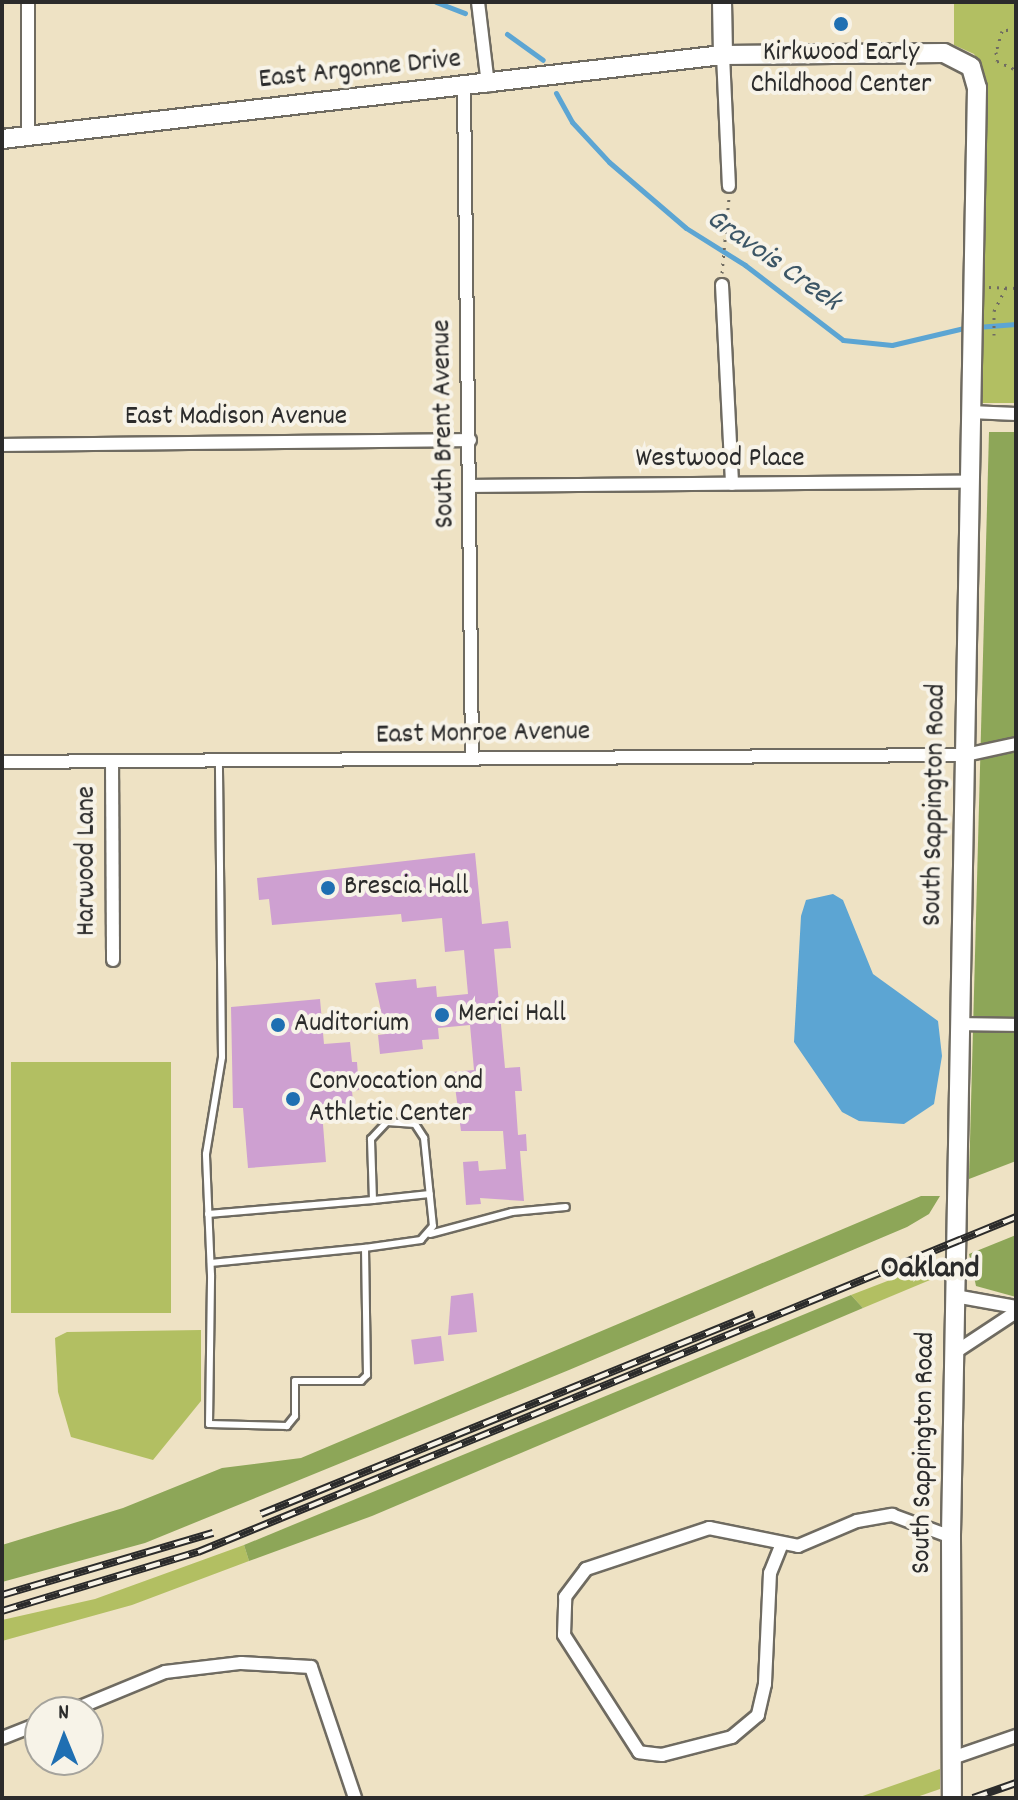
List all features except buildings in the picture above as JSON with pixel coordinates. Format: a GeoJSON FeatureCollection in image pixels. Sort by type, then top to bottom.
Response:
{"type":"FeatureCollection","features":[{"type":"Feature","properties":{"kind":"street"},"geometry":{"type":"LineString","coordinates":[[28,2],[28,135]]}},
{"type":"Feature","properties":{"kind":"street"},"geometry":{"type":"LineString","coordinates":[[478,2],[488,85]]}},
{"type":"Feature","properties":{"kind":"street"},"geometry":{"type":"LineString","coordinates":[[722,2],[729,186]]}},
{"type":"Feature","properties":{"kind":"street","name":"South Sappington Road"},"geometry":{"type":"LineString","coordinates":[[723,55],[944,53],[966,62],[977,88],[951,1537],[952,1798]]}},
{"type":"Feature","properties":{"kind":"street","name":"East Argonne Drive"},"geometry":{"type":"LineString","coordinates":[[2,139],[464,89],[723,55]]}},
{"type":"Feature","properties":{"kind":"street","name":"South Brent Avenue"},"geometry":{"type":"LineString","coordinates":[[464,89],[472,758]]}},
{"type":"Feature","properties":{"kind":"street"},"geometry":{"type":"LineString","coordinates":[[722,285],[732,484]]}},
{"type":"Feature","properties":{"kind":"street"},"geometry":{"type":"LineString","coordinates":[[970,412],[1016,414]]}},
{"type":"Feature","properties":{"kind":"street","name":"East Madison Avenue"},"geometry":{"type":"LineString","coordinates":[[2,445],[470,440]]}},
{"type":"Feature","properties":{"kind":"street","name":"Westwood Place"},"geometry":{"type":"LineString","coordinates":[[471,486],[970,482]]}},
{"type":"Feature","properties":{"kind":"street","name":"East Monroe Avenue"},"geometry":{"type":"LineString","coordinates":[[2,762],[219,763],[965,755],[1016,744]]}},
{"type":"Feature","properties":{"kind":"street","name":"Harwood Lane"},"geometry":{"type":"LineString","coordinates":[[112,761],[113,960]]}},
{"type":"Feature","properties":{"kind":"street"},"geometry":{"type":"LineString","coordinates":[[961,1024],[1016,1025]]}},
{"type":"Feature","properties":{"kind":"street"},"geometry":{"type":"LineString","coordinates":[[955,1296],[1016,1310]]}},
{"type":"Feature","properties":{"kind":"street"},"geometry":{"type":"LineString","coordinates":[[954,1353],[1016,1310]]}},
{"type":"Feature","properties":{"kind":"street"},"geometry":{"type":"LineString","coordinates":[[781,1546],[770,1573],[765,1684],[758,1715],[732,1737],[662,1755],[639,1752],[564,1635],[562,1608],[573,1581],[600,1561],[709,1528],[729,1529],[781,1546],[821,1541],[877,1516],[906,1519],[951,1537]]}},
{"type":"Feature","properties":{"kind":"street"},"geometry":{"type":"LineString","coordinates":[[104,1697],[165,1672],[241,1663],[311,1667],[355,1798]]}},
{"type":"Feature","properties":{"kind":"street"},"geometry":{"type":"LineString","coordinates":[[2,1738],[24,1729]]}},
{"type":"Feature","properties":{"kind":"street"},"geometry":{"type":"LineString","coordinates":[[952,1758],[1016,1736]]}},
{"type":"Feature","properties":{"kind":"lane"},"geometry":{"type":"LineString","coordinates":[[219,763],[222,1057],[210,1107],[209,1424],[287,1426],[295,1416],[295,1381],[355,1383],[367,1375],[365,1248]]}},
{"type":"Feature","properties":{"kind":"lane"},"geometry":{"type":"LineString","coordinates":[[373,1200],[371,1139],[387,1122],[415,1124],[424,1138],[430,1194],[430,1234]]}},
{"type":"Feature","properties":{"kind":"lane"},"geometry":{"type":"LineString","coordinates":[[208,1214],[430,1194]]}},
{"type":"Feature","properties":{"kind":"lane"},"geometry":{"type":"LineString","coordinates":[[211,1263],[365,1248],[512,1212],[566,1207]]}},
{"type":"Feature","properties":{"kind":"path"},"geometry":{"type":"LineString","coordinates":[[1016,28],[1002,31],[996,52],[997,61],[1016,70]]}},
{"type":"Feature","properties":{"kind":"path"},"geometry":{"type":"LineString","coordinates":[[723,264],[729,186]]}},
{"type":"Feature","properties":{"kind":"path"},"geometry":{"type":"LineString","coordinates":[[973,287],[1016,288]]}},
{"type":"Feature","properties":{"kind":"path"},"geometry":{"type":"LineString","coordinates":[[994,335],[993,315],[1006,287]]}},
{"type":"Feature","properties":{"kind":"green space"},"geometry":{"type":"Polygon","coordinates":[[[954,2],[1016,2],[1016,403],[978,403],[979,63],[974,54],[954,45],[954,2]]]}},
{"type":"Feature","properties":{"kind":"green space"},"geometry":{"type":"Polygon","coordinates":[[[989,432],[1016,432],[1016,1161],[969,1179],[989,432]]]}},
{"type":"Feature","properties":{"kind":"green space"},"geometry":{"type":"Polygon","coordinates":[[[11,1062],[171,1062],[171,1313],[11,1313],[11,1062]]]}},
{"type":"Feature","properties":{"kind":"green space"},"geometry":{"type":"Polygon","coordinates":[[[921,1196],[940,1196],[929,1214],[907,1227],[569,1370],[145,1543],[2,1582],[2,1545],[123,1508],[222,1468],[301,1458],[921,1196]]]}},
{"type":"Feature","properties":{"kind":"green space"},"geometry":{"type":"Polygon","coordinates":[[[1016,1235],[1016,1297],[976,1286],[969,1254],[1016,1235]]]}},
{"type":"Feature","properties":{"kind":"green space"},"geometry":{"type":"Polygon","coordinates":[[[942,1260],[942,1275],[863,1308],[851,1295],[942,1260]]]}},
{"type":"Feature","properties":{"kind":"green space"},"geometry":{"type":"Polygon","coordinates":[[[851,1295],[863,1308],[372,1516],[249,1561],[244,1545],[851,1295]]]}},
{"type":"Feature","properties":{"kind":"green space"},"geometry":{"type":"Polygon","coordinates":[[[201,1330],[201,1401],[153,1460],[71,1437],[58,1392],[55,1338],[67,1332],[201,1330]]]}},
{"type":"Feature","properties":{"kind":"green space"},"geometry":{"type":"Polygon","coordinates":[[[244,1545],[249,1561],[132,1605],[2,1641],[2,1620],[95,1599],[244,1545]]]}},
{"type":"Feature","properties":{"kind":"green space"},"geometry":{"type":"Polygon","coordinates":[[[940,1769],[940,1789],[914,1798],[857,1798],[940,1769]]]}},
{"type":"Feature","properties":{"kind":"water"},"geometry":{"type":"Polygon","coordinates":[[[833,894],[843,900],[873,974],[938,1021],[942,1056],[934,1104],[904,1124],[859,1121],[842,1112],[794,1042],[801,916],[806,900],[833,894]]]}},
{"type":"Feature","properties":{"kind":"waterway","name":"Gravois Creek"},"geometry":{"type":"LineString","coordinates":[[436,2],[465,13]]}},
{"type":"Feature","properties":{"kind":"waterway","name":"Gravois Creek"},"geometry":{"type":"LineString","coordinates":[[507,34],[543,60]]}},
{"type":"Feature","properties":{"kind":"waterway","name":"Gravois Creek"},"geometry":{"type":"LineString","coordinates":[[556,93],[572,122],[609,162],[686,228],[745,265],[843,340],[892,345],[964,328],[1016,324]]}},
{"type":"Feature","properties":{"kind":"railway"},"geometry":{"type":"LineString","coordinates":[[2,1611],[198,1552],[1016,1217]]}},
{"type":"Feature","properties":{"kind":"railway"},"geometry":{"type":"LineString","coordinates":[[261,1514],[754,1314]]}},
{"type":"Feature","properties":{"kind":"railway"},"geometry":{"type":"LineString","coordinates":[[2,1595],[213,1533]]}},
{"type":"Feature","properties":{"kind":"railway"},"geometry":{"type":"LineString","coordinates":[[973,1798],[1016,1783]]}},
{"type":"Feature","properties":{"kind":"place","name":"Kirkwood Early Childhood Center"},"geometry":{"type":"Point","coordinates":[841,24]}},
{"type":"Feature","properties":{"kind":"place","name":"Brescia Hall"},"geometry":{"type":"Point","coordinates":[328,888]}},
{"type":"Feature","properties":{"kind":"place","name":"Merici Hall"},"geometry":{"type":"Point","coordinates":[442,1015]}},
{"type":"Feature","properties":{"kind":"place","name":"Auditorium"},"geometry":{"type":"Point","coordinates":[278,1025]}},
{"type":"Feature","properties":{"kind":"place","name":"Convocation and Athletic Center"},"geometry":{"type":"Point","coordinates":[293,1099]}},
{"type":"Feature","properties":{"kind":"district","name":"Oakland"},"geometry":{"type":"Point","coordinates":[930,1270]}}]}
